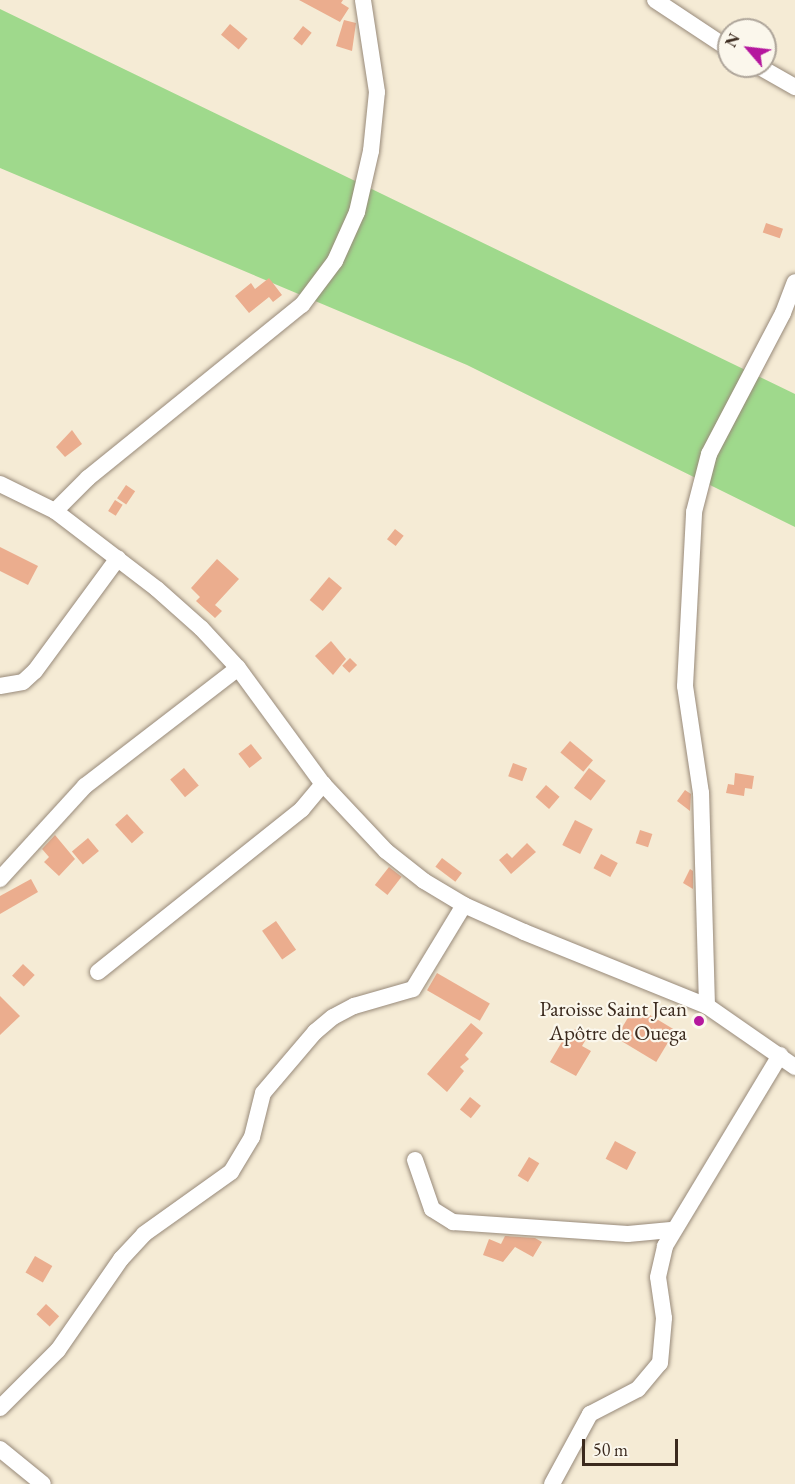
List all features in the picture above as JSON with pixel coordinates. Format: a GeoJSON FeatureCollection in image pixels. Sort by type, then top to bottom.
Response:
{"type":"FeatureCollection","features":[{"type":"Feature","properties":{"kind":"street"},"geometry":{"type":"LineString","coordinates":[[55,511],[88,478],[302,305],[335,261],[357,212],[371,151],[377,92],[363,0]]}},
{"type":"Feature","properties":{"kind":"street"},"geometry":{"type":"LineString","coordinates":[[655,0],[717,41]]}},
{"type":"Feature","properties":{"kind":"street"},"geometry":{"type":"LineString","coordinates":[[777,77],[795,87]]}},
{"type":"Feature","properties":{"kind":"street"},"geometry":{"type":"LineString","coordinates":[[707,1006],[701,793],[685,686],[694,512],[709,454],[783,313],[795,282]]}},
{"type":"Feature","properties":{"kind":"street"},"geometry":{"type":"LineString","coordinates":[[0,484],[55,511],[118,558],[201,628],[238,668],[323,784],[386,851],[464,905],[707,1006],[795,1067]]}},
{"type":"Feature","properties":{"kind":"street"},"geometry":{"type":"LineString","coordinates":[[0,686],[23,682],[35,671],[118,558]]}},
{"type":"Feature","properties":{"kind":"street"},"geometry":{"type":"LineString","coordinates":[[0,879],[107,767],[238,668]]}},
{"type":"Feature","properties":{"kind":"street"},"geometry":{"type":"LineString","coordinates":[[98,972],[302,809],[323,784]]}},
{"type":"Feature","properties":{"kind":"street"},"geometry":{"type":"LineString","coordinates":[[0,1408],[58,1350],[121,1259],[144,1234],[231,1172],[252,1137],[263,1093],[315,1032],[333,1017],[354,1006],[413,989],[464,905]]}},
{"type":"Feature","properties":{"kind":"street"},"geometry":{"type":"LineString","coordinates":[[552,1484],[590,1414],[638,1389],[660,1363],[664,1318],[659,1264],[672,1230],[780,1055]]}},
{"type":"Feature","properties":{"kind":"street"},"geometry":{"type":"LineString","coordinates":[[415,1160],[432,1209],[453,1222],[628,1234],[672,1230]]}},
{"type":"Feature","properties":{"kind":"street"},"geometry":{"type":"LineString","coordinates":[[0,1449],[43,1484]]}},
{"type":"Feature","properties":{"kind":"green space"},"geometry":{"type":"Polygon","coordinates":[[[0,9],[795,394],[795,527],[467,365],[0,168],[0,9]]]}},
{"type":"Feature","properties":{"kind":"building"},"geometry":{"type":"Polygon","coordinates":[[[299,0],[343,0],[341,3],[349,8],[340,22],[299,0]]]}},
{"type":"Feature","properties":{"kind":"building"},"geometry":{"type":"Polygon","coordinates":[[[344,20],[356,23],[352,51],[336,46],[344,20]]]}},
{"type":"Feature","properties":{"kind":"building"},"geometry":{"type":"Polygon","coordinates":[[[230,24],[248,39],[239,50],[221,35],[230,24]]]}},
{"type":"Feature","properties":{"kind":"building"},"geometry":{"type":"Polygon","coordinates":[[[303,26],[312,33],[302,45],[293,39],[303,26]]]}},
{"type":"Feature","properties":{"kind":"building"},"geometry":{"type":"Polygon","coordinates":[[[766,223],[783,229],[780,238],[763,232],[766,223]]]}},
{"type":"Feature","properties":{"kind":"building"},"geometry":{"type":"Polygon","coordinates":[[[269,278],[282,295],[273,302],[269,297],[249,313],[235,296],[251,283],[255,289],[269,278]]]}},
{"type":"Feature","properties":{"kind":"building"},"geometry":{"type":"Polygon","coordinates":[[[72,430],[82,444],[65,457],[56,447],[72,430]]]}},
{"type":"Feature","properties":{"kind":"building"},"geometry":{"type":"Polygon","coordinates":[[[126,485],[135,491],[126,504],[117,498],[126,485]]]}},
{"type":"Feature","properties":{"kind":"building"},"geometry":{"type":"Polygon","coordinates":[[[115,500],[123,505],[116,516],[108,511],[115,500]]]}},
{"type":"Feature","properties":{"kind":"building"},"geometry":{"type":"Polygon","coordinates":[[[395,529],[404,536],[396,546],[387,539],[395,529]]]}},
{"type":"Feature","properties":{"kind":"building"},"geometry":{"type":"Polygon","coordinates":[[[0,547],[38,566],[28,585],[0,571],[0,547]]]}},
{"type":"Feature","properties":{"kind":"building"},"geometry":{"type":"Polygon","coordinates":[[[217,559],[239,579],[215,605],[222,611],[215,618],[196,601],[200,597],[191,588],[217,559]]]}},
{"type":"Feature","properties":{"kind":"building"},"geometry":{"type":"Polygon","coordinates":[[[329,577],[342,588],[323,611],[310,600],[329,577]]]}},
{"type":"Feature","properties":{"kind":"building"},"geometry":{"type":"Polygon","coordinates":[[[331,641],[346,659],[333,675],[315,656],[331,641]]]}},
{"type":"Feature","properties":{"kind":"building"},"geometry":{"type":"Polygon","coordinates":[[[350,658],[357,665],[349,673],[342,666],[350,658]]]}},
{"type":"Feature","properties":{"kind":"building"},"geometry":{"type":"Polygon","coordinates":[[[570,741],[593,760],[583,772],[560,752],[570,741]]]}},
{"type":"Feature","properties":{"kind":"building"},"geometry":{"type":"Polygon","coordinates":[[[251,744],[262,758],[249,768],[238,754],[251,744]]]}},
{"type":"Feature","properties":{"kind":"building"},"geometry":{"type":"Polygon","coordinates":[[[513,763],[527,768],[522,781],[508,776],[513,763]]]}},
{"type":"Feature","properties":{"kind":"building"},"geometry":{"type":"Polygon","coordinates":[[[184,768],[199,786],[185,797],[170,780],[184,768]]]}},
{"type":"Feature","properties":{"kind":"building"},"geometry":{"type":"Polygon","coordinates":[[[589,768],[606,781],[591,801],[574,788],[589,768]]]}},
{"type":"Feature","properties":{"kind":"building"},"geometry":{"type":"Polygon","coordinates":[[[735,773],[754,776],[752,789],[745,788],[744,796],[726,793],[728,784],[734,785],[735,773]]]}},
{"type":"Feature","properties":{"kind":"building"},"geometry":{"type":"Polygon","coordinates":[[[546,785],[560,797],[549,809],[536,797],[546,785]]]}},
{"type":"Feature","properties":{"kind":"building"},"geometry":{"type":"Polygon","coordinates":[[[685,790],[691,794],[690,811],[677,801],[685,790]]]}},
{"type":"Feature","properties":{"kind":"building"},"geometry":{"type":"Polygon","coordinates":[[[127,814],[144,833],[132,843],[115,825],[127,814]]]}},
{"type":"Feature","properties":{"kind":"building"},"geometry":{"type":"Polygon","coordinates":[[[575,820],[593,829],[580,854],[562,845],[575,820]]]}},
{"type":"Feature","properties":{"kind":"building"},"geometry":{"type":"Polygon","coordinates":[[[640,830],[652,834],[648,847],[636,843],[640,830]]]}},
{"type":"Feature","properties":{"kind":"building"},"geometry":{"type":"Polygon","coordinates":[[[55,835],[75,859],[59,876],[44,862],[49,857],[42,849],[55,835]]]}},
{"type":"Feature","properties":{"kind":"building"},"geometry":{"type":"Polygon","coordinates":[[[88,838],[99,851],[83,865],[72,851],[88,838]]]}},
{"type":"Feature","properties":{"kind":"building"},"geometry":{"type":"Polygon","coordinates":[[[527,843],[536,852],[511,874],[499,860],[507,853],[512,858],[527,843]]]}},
{"type":"Feature","properties":{"kind":"building"},"geometry":{"type":"Polygon","coordinates":[[[601,854],[618,863],[610,877],[593,868],[601,854]]]}},
{"type":"Feature","properties":{"kind":"building"},"geometry":{"type":"Polygon","coordinates":[[[442,858],[462,873],[455,882],[435,867],[442,858]]]}},
{"type":"Feature","properties":{"kind":"building"},"geometry":{"type":"Polygon","coordinates":[[[389,867],[402,877],[387,895],[375,885],[389,867]]]}},
{"type":"Feature","properties":{"kind":"building"},"geometry":{"type":"Polygon","coordinates":[[[690,869],[693,871],[693,889],[683,883],[690,869]]]}},
{"type":"Feature","properties":{"kind":"building"},"geometry":{"type":"Polygon","coordinates":[[[31,879],[38,892],[0,914],[0,896],[31,879]]]}},
{"type":"Feature","properties":{"kind":"building"},"geometry":{"type":"Polygon","coordinates":[[[276,921],[296,950],[282,959],[262,931],[276,921]]]}},
{"type":"Feature","properties":{"kind":"building"},"geometry":{"type":"Polygon","coordinates":[[[23,964],[35,975],[24,987],[12,976],[23,964]]]}},
{"type":"Feature","properties":{"kind":"building"},"geometry":{"type":"Polygon","coordinates":[[[437,973],[490,1003],[480,1021],[427,990],[437,973]]]}},
{"type":"Feature","properties":{"kind":"building"},"geometry":{"type":"Polygon","coordinates":[[[0,996],[20,1016],[0,1035],[0,996]]]}},
{"type":"Feature","properties":{"kind":"building"},"geometry":{"type":"Polygon","coordinates":[[[635,1006],[675,1030],[656,1062],[616,1038],[635,1006]]]}},
{"type":"Feature","properties":{"kind":"building"},"geometry":{"type":"Polygon","coordinates":[[[471,1023],[483,1033],[465,1055],[469,1059],[460,1067],[464,1071],[447,1092],[427,1074],[471,1023]]]}},
{"type":"Feature","properties":{"kind":"building"},"geometry":{"type":"Polygon","coordinates":[[[575,1029],[588,1036],[582,1046],[591,1051],[576,1076],[550,1062],[563,1040],[568,1043],[575,1029]]]}},
{"type":"Feature","properties":{"kind":"building"},"geometry":{"type":"Polygon","coordinates":[[[470,1097],[481,1106],[471,1118],[460,1109],[470,1097]]]}},
{"type":"Feature","properties":{"kind":"building"},"geometry":{"type":"Polygon","coordinates":[[[615,1141],[636,1152],[627,1170],[606,1159],[615,1141]]]}},
{"type":"Feature","properties":{"kind":"building"},"geometry":{"type":"Polygon","coordinates":[[[529,1157],[539,1163],[528,1182],[518,1176],[529,1157]]]}},
{"type":"Feature","properties":{"kind":"building"},"geometry":{"type":"Polygon","coordinates":[[[505,1236],[535,1238],[542,1242],[533,1257],[515,1247],[503,1262],[483,1255],[489,1239],[501,1244],[505,1236]]]}},
{"type":"Feature","properties":{"kind":"building"},"geometry":{"type":"Polygon","coordinates":[[[35,1256],[52,1266],[43,1282],[26,1272],[35,1256]]]}},
{"type":"Feature","properties":{"kind":"building"},"geometry":{"type":"Polygon","coordinates":[[[46,1304],[59,1316],[50,1327],[36,1314],[46,1304]]]}},
{"type":"Feature","properties":{"kind":"place","name":"Paroisse Saint Jean Apôtre de Ouega"},"geometry":{"type":"Point","coordinates":[699,1021]}}]}
